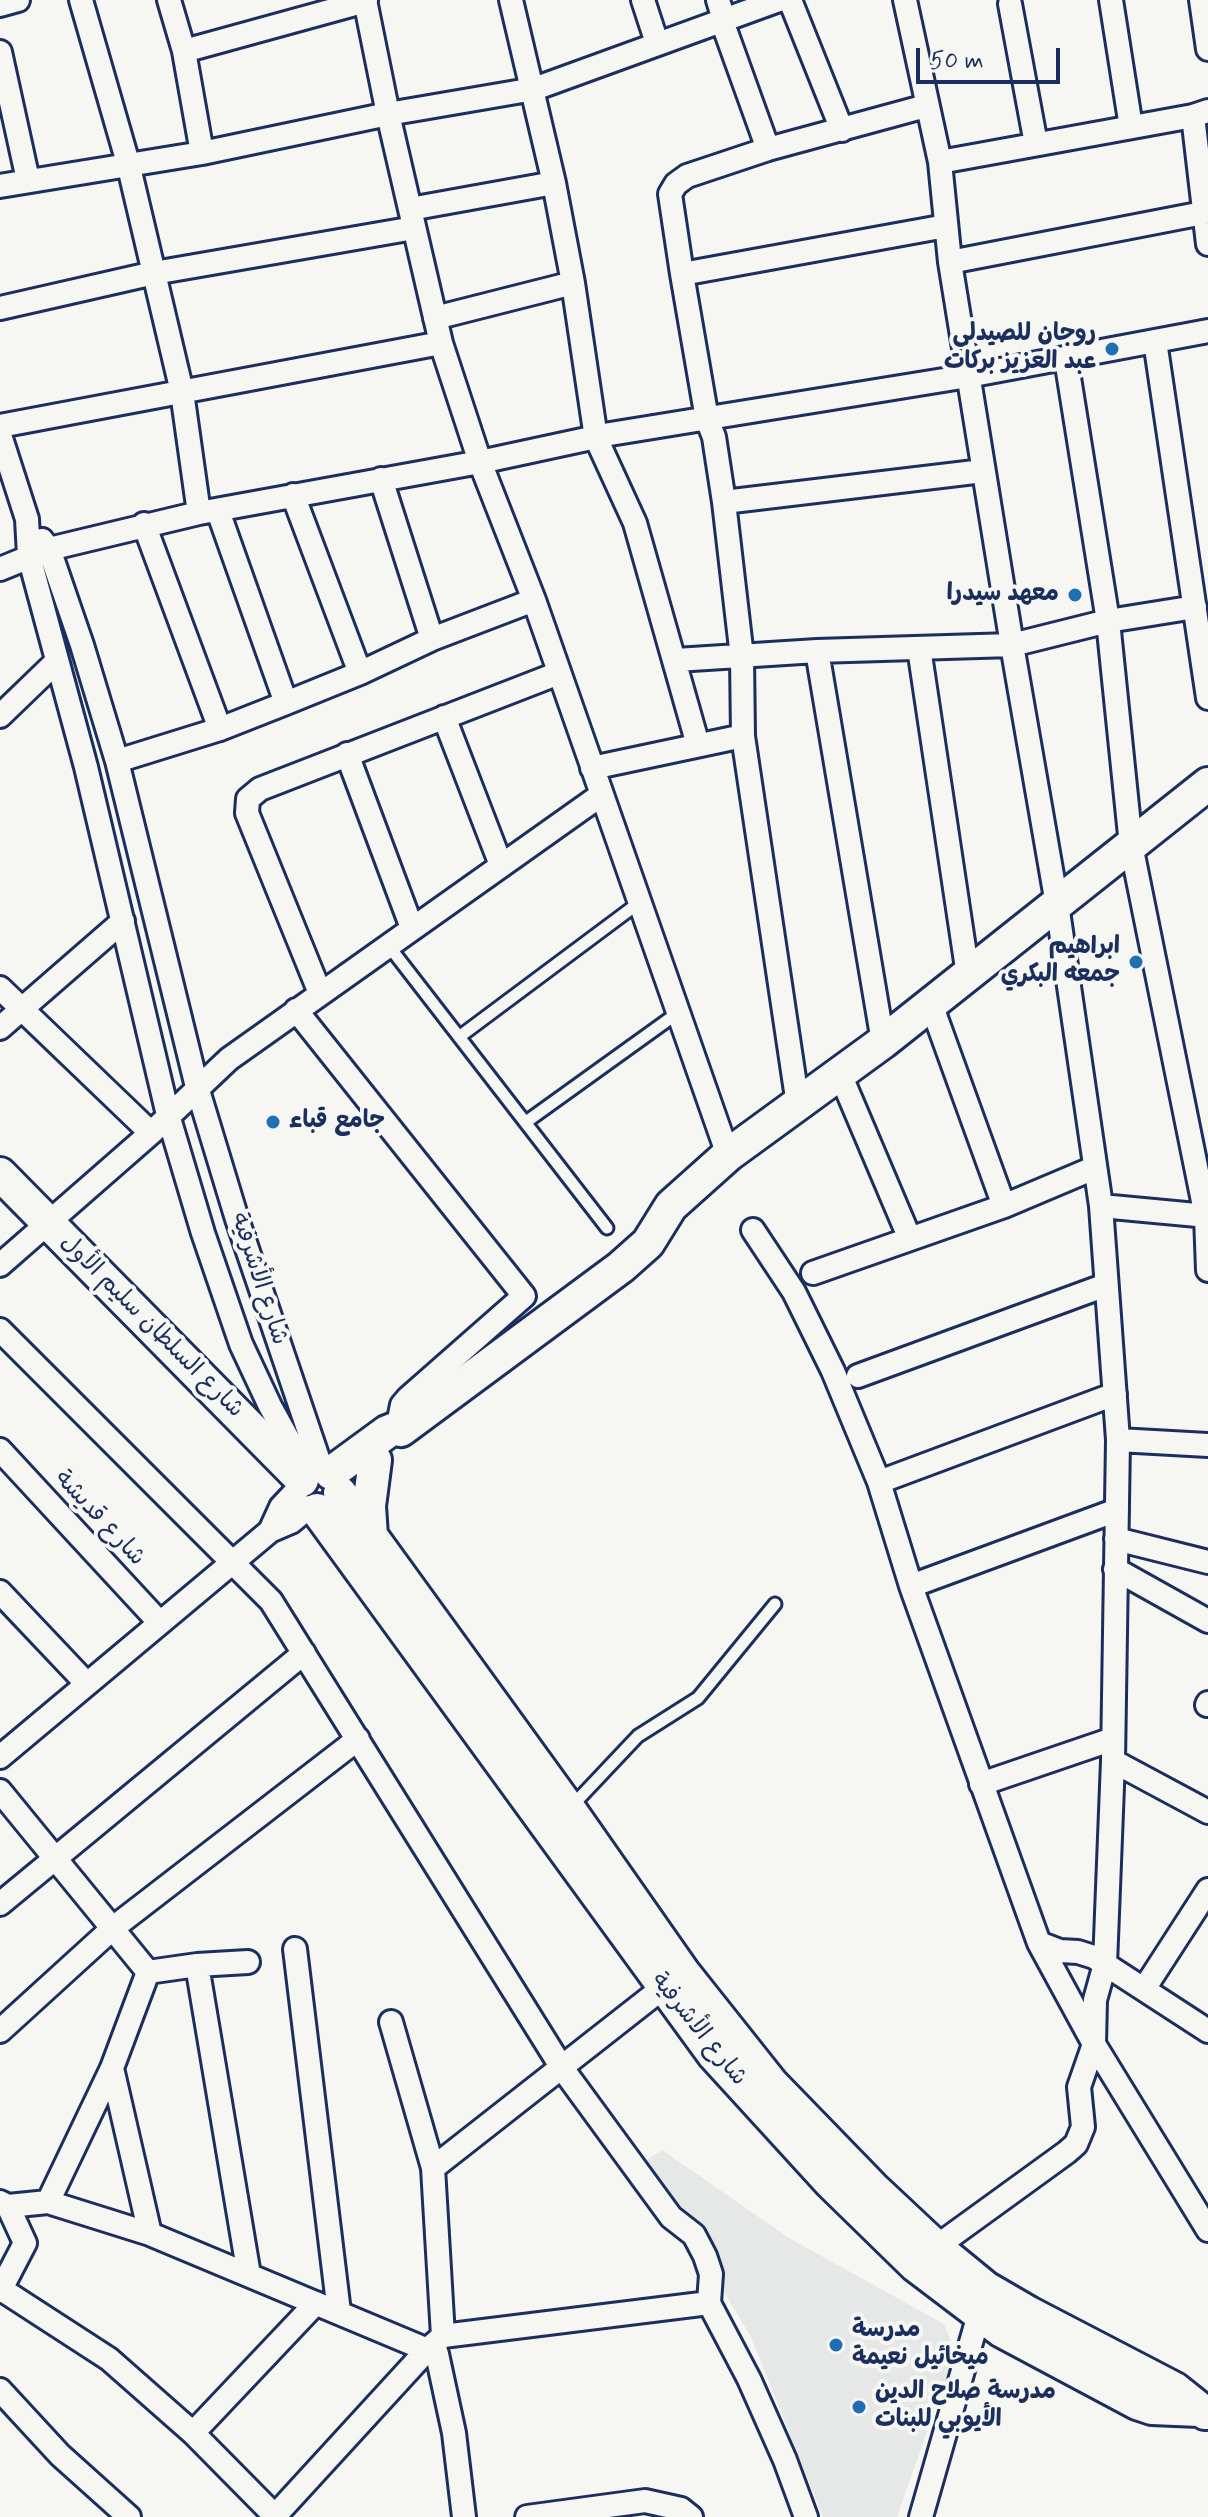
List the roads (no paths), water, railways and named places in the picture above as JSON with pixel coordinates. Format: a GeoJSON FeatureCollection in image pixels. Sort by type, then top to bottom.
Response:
{"type":"FeatureCollection","features":[{"type":"Feature","properties":{"kind":"street"},"geometry":{"type":"LineString","coordinates":[[0,5],[18,0]]}},
{"type":"Feature","properties":{"kind":"street"},"geometry":{"type":"LineString","coordinates":[[81,0],[128,163],[208,512],[286,703]]}},
{"type":"Feature","properties":{"kind":"street"},"geometry":{"type":"LineString","coordinates":[[169,0],[184,51],[202,153]]}},
{"type":"Feature","properties":{"kind":"street"},"geometry":{"type":"LineString","coordinates":[[511,0],[554,183],[573,283],[596,438],[635,523],[698,745]]}},
{"type":"Feature","properties":{"kind":"street"},"geometry":{"type":"LineString","coordinates":[[643,0],[657,43]]}},
{"type":"Feature","properties":{"kind":"street"},"geometry":{"type":"LineString","coordinates":[[0,186],[202,153],[388,114],[534,89],[657,43],[721,14],[779,0]]}},
{"type":"Feature","properties":{"kind":"street"},"geometry":{"type":"LineString","coordinates":[[790,0],[842,130]]}},
{"type":"Feature","properties":{"kind":"street"},"geometry":{"type":"LineString","coordinates":[[905,0],[940,162],[950,262],[1057,904],[1101,1206],[1118,1440],[1113,1750],[1105,1964],[1095,2000],[1094,2044],[1079,2087],[1083,2127],[1076,2144],[936,2247]]}},
{"type":"Feature","properties":{"kind":"street"},"geometry":{"type":"LineString","coordinates":[[1111,0],[1131,127]]}},
{"type":"Feature","properties":{"kind":"street"},"geometry":{"type":"LineString","coordinates":[[1201,0],[1208,49]]}},
{"type":"Feature","properties":{"kind":"street"},"geometry":{"type":"LineString","coordinates":[[184,51],[366,1],[388,114],[441,343],[480,462],[534,600],[728,1155]]}},
{"type":"Feature","properties":{"kind":"street"},"geometry":{"type":"LineString","coordinates":[[1010,4],[1036,144]]}},
{"type":"Feature","properties":{"kind":"street"},"geometry":{"type":"LineString","coordinates":[[721,14],[768,149]]}},
{"type":"Feature","properties":{"kind":"street"},"geometry":{"type":"LineString","coordinates":[[0,52],[28,180]]}},
{"type":"Feature","properties":{"kind":"street"},"geometry":{"type":"LineString","coordinates":[[798,1105],[743,736],[742,657],[724,502],[714,437],[707,419],[670,194],[676,184],[687,176],[768,149],[926,106]]}},
{"type":"Feature","properties":{"kind":"street"},"geometry":{"type":"LineString","coordinates":[[940,162],[1200,114],[1208,244]]}},
{"type":"Feature","properties":{"kind":"street"},"geometry":{"type":"LineString","coordinates":[[0,308],[412,218],[554,183]]}},
{"type":"Feature","properties":{"kind":"street"},"geometry":{"type":"LineString","coordinates":[[950,262],[1206,212]]}},
{"type":"Feature","properties":{"kind":"street"},"geometry":{"type":"LineString","coordinates":[[682,274],[946,226]]}},
{"type":"Feature","properties":{"kind":"street"},"geometry":{"type":"LineString","coordinates":[[435,318],[573,283]]}},
{"type":"Feature","properties":{"kind":"street"},"geometry":{"type":"LineString","coordinates":[[0,569],[39,553],[144,524],[596,438],[1066,359],[1208,331]]}},
{"type":"Feature","properties":{"kind":"street"},"geometry":{"type":"LineString","coordinates":[[1155,341],[1208,698]]}},
{"type":"Feature","properties":{"kind":"street"},"geometry":{"type":"LineString","coordinates":[[0,426],[441,343]]}},
{"type":"Feature","properties":{"kind":"street"},"geometry":{"type":"LineString","coordinates":[[1066,359],[1108,621],[1131,845],[1207,1216],[1208,1270]]}},
{"type":"Feature","properties":{"kind":"street"},"geometry":{"type":"LineString","coordinates":[[0,435],[6,477],[27,519],[39,553]]}},
{"type":"Feature","properties":{"kind":"street"},"geometry":{"type":"LineString","coordinates":[[724,502],[983,471]]}},
{"type":"Feature","properties":{"kind":"street"},"geometry":{"type":"LineString","coordinates":[[381,479],[432,639]]}},
{"type":"Feature","properties":{"kind":"street"},"geometry":{"type":"LineString","coordinates":[[293,495],[360,673]]}},
{"type":"Feature","properties":{"kind":"street"},"geometry":{"type":"LineString","coordinates":[[144,524],[220,729]]}},
{"type":"Feature","properties":{"kind":"street","name":"شارع الأشرفية"},"geometry":{"type":"LineString","coordinates":[[39,553],[57,661],[168,1115],[203,1233],[241,1344],[270,1406],[319,1487],[673,1980],[714,2055],[830,2182],[915,2265],[983,2301]]}},
{"type":"Feature","properties":{"kind":"street","name":"شارع الأشرفية"},"geometry":{"type":"LineString","coordinates":[[39,553],[82,645],[117,761],[197,1087],[319,1487],[371,1536],[558,1819]]}},
{"type":"Feature","properties":{"kind":"street"},"geometry":{"type":"LineString","coordinates":[[117,761],[220,729],[360,673],[432,639],[534,600]]}},
{"type":"Feature","properties":{"kind":"street"},"geometry":{"type":"LineString","coordinates":[[676,660],[817,651],[1012,645],[1108,621],[1195,607]]}},
{"type":"Feature","properties":{"kind":"street"},"geometry":{"type":"LineString","coordinates":[[919,648],[968,975]]}},
{"type":"Feature","properties":{"kind":"street"},"geometry":{"type":"LineString","coordinates":[[817,651],[883,1042]]}},
{"type":"Feature","properties":{"kind":"street"},"geometry":{"type":"LineString","coordinates":[[0,716],[57,661]]}},
{"type":"Feature","properties":{"kind":"street"},"geometry":{"type":"LineString","coordinates":[[320,993],[247,813],[248,799],[260,789],[559,673]]}},
{"type":"Feature","properties":{"kind":"street"},"geometry":{"type":"LineString","coordinates":[[444,717],[501,865]]}},
{"type":"Feature","properties":{"kind":"street"},"geometry":{"type":"LineString","coordinates":[[592,768],[743,736]]}},
{"type":"Feature","properties":{"kind":"street"},"geometry":{"type":"LineString","coordinates":[[347,754],[412,928]]}},
{"type":"Feature","properties":{"kind":"street"},"geometry":{"type":"LineString","coordinates":[[401,1430],[635,1256],[648,1243],[671,1206],[728,1155],[883,1042],[1208,784]]}},
{"type":"Feature","properties":{"kind":"street"},"geometry":{"type":"LineString","coordinates":[[0,1265],[151,1133],[229,1059],[601,795]]}},
{"type":"Feature","properties":{"kind":"street"},"geometry":{"type":"LineString","coordinates":[[0,1028],[123,921]]}},
{"type":"Feature","properties":{"kind":"street"},"geometry":{"type":"LineString","coordinates":[[0,988],[151,1133]]}},
{"type":"Feature","properties":{"kind":"street"},"geometry":{"type":"LineString","coordinates":[[931,1004],[1004,1206]]}},
{"type":"Feature","properties":{"kind":"street"},"geometry":{"type":"LineString","coordinates":[[296,1010],[524,1296],[408,1398],[402,1405],[400,1415],[400,1439],[375,1460],[319,1487]]}},
{"type":"Feature","properties":{"kind":"street"},"geometry":{"type":"LineString","coordinates":[[840,1074],[910,1239]]}},
{"type":"Feature","properties":{"kind":"street"},"geometry":{"type":"LineString","coordinates":[[813,1273],[1004,1206],[1094,1168]]}},
{"type":"Feature","properties":{"kind":"street","name":"شارع السلطان سليم الأول"},"geometry":{"type":"LineString","coordinates":[[0,1174],[319,1487]]}},
{"type":"Feature","properties":{"kind":"street"},"geometry":{"type":"LineString","coordinates":[[1101,1206],[1207,1216]]}},
{"type":"Feature","properties":{"kind":"street"},"geometry":{"type":"LineString","coordinates":[[753,1230],[800,1305],[833,1371],[879,1482],[911,1586],[1039,1943],[1094,2044],[1208,2230]]}},
{"type":"Feature","properties":{"kind":"street"},"geometry":{"type":"LineString","coordinates":[[858,1376],[1106,1285]]}},
{"type":"Feature","properties":{"kind":"street"},"geometry":{"type":"LineString","coordinates":[[0,1330],[271,1601],[562,2068],[671,2217],[694,2235],[711,2274],[709,2303],[749,2379],[806,2517]]}},
{"type":"Feature","properties":{"kind":"street"},"geometry":{"type":"LineString","coordinates":[[879,1482],[1115,1394]]}},
{"type":"Feature","properties":{"kind":"street"},"geometry":{"type":"LineString","coordinates":[[0,1757],[270,1531],[291,1522],[319,1487],[387,1432],[397,1428],[401,1430]]}},
{"type":"Feature","properties":{"kind":"street"},"geometry":{"type":"LineString","coordinates":[[1118,1440],[1208,1445]]}},
{"type":"Feature","properties":{"kind":"street","name":"شارع قديشة"},"geometry":{"type":"LineString","coordinates":[[0,1450],[160,1623]]}},
{"type":"Feature","properties":{"kind":"street"},"geometry":{"type":"LineString","coordinates":[[371,1536],[369,1506],[375,1460]]}},
{"type":"Feature","properties":{"kind":"street"},"geometry":{"type":"LineString","coordinates":[[911,1586],[1117,1510]]}},
{"type":"Feature","properties":{"kind":"street"},"geometry":{"type":"LineString","coordinates":[[1116,1539],[1208,1562]]}},
{"type":"Feature","properties":{"kind":"street"},"geometry":{"type":"LineString","coordinates":[[1115,1569],[1208,1621]]}},
{"type":"Feature","properties":{"kind":"street"},"geometry":{"type":"LineString","coordinates":[[0,1592],[87,1684]]}},
{"type":"Feature","properties":{"kind":"street"},"geometry":{"type":"LineString","coordinates":[[0,1904],[304,1653]]}},
{"type":"Feature","properties":{"kind":"street"},"geometry":{"type":"LineString","coordinates":[[0,2031],[113,1928],[358,1739]]}},
{"type":"Feature","properties":{"kind":"street"},"geometry":{"type":"LineString","coordinates":[[981,1784],[1113,1750],[1208,1812]]}},
{"type":"Feature","properties":{"kind":"street"},"geometry":{"type":"LineString","coordinates":[[0,1791],[148,1972]]}},
{"type":"Feature","properties":{"kind":"street"},"geometry":{"type":"LineString","coordinates":[[1144,1989],[1208,1890]]}},
{"type":"Feature","properties":{"kind":"street"},"geometry":{"type":"LineString","coordinates":[[1039,1943],[1060,1951],[1086,1954],[1208,2031]]}},
{"type":"Feature","properties":{"kind":"street"},"geometry":{"type":"LineString","coordinates":[[295,1949],[339,2312]]}},
{"type":"Feature","properties":{"kind":"street"},"geometry":{"type":"LineString","coordinates":[[148,1972],[248,1962]]}},
{"type":"Feature","properties":{"kind":"street"},"geometry":{"type":"LineString","coordinates":[[197,1965],[249,2275]]}},
{"type":"Feature","properties":{"kind":"street"},"geometry":{"type":"LineString","coordinates":[[48,2202],[112,2068],[148,1972]]}},
{"type":"Feature","properties":{"kind":"street"},"geometry":{"type":"LineString","coordinates":[[433,2168],[673,1980]]}},
{"type":"Feature","properties":{"kind":"street","name":"شارع الأشرفية"},"geometry":{"type":"LineString","coordinates":[[673,1980],[873,2188],[936,2247],[983,2301],[1002,2331],[1137,2403],[1204,2413]]}},
{"type":"Feature","properties":{"kind":"street"},"geometry":{"type":"LineString","coordinates":[[391,2022],[433,2168],[435,2343],[454,2433],[464,2517]]}},
{"type":"Feature","properties":{"kind":"street"},"geometry":{"type":"LineString","coordinates":[[112,2068],[150,2234]]}},
{"type":"Feature","properties":{"kind":"street"},"geometry":{"type":"LineString","coordinates":[[435,2343],[275,2516],[193,2433],[109,2359],[1,2290],[25,2243],[4,2204],[48,2202],[150,2234],[339,2312],[435,2343],[709,2303]]}},
{"type":"Feature","properties":{"kind":"street"},"geometry":{"type":"LineString","coordinates":[[921,2517],[983,2301]]}},
{"type":"Feature","properties":{"kind":"street"},"geometry":{"type":"LineString","coordinates":[[193,2433],[316,2303]]}},
{"type":"Feature","properties":{"kind":"street"},"geometry":{"type":"LineString","coordinates":[[0,2390],[60,2455],[129,2517]]}},
{"type":"Feature","properties":{"kind":"street"},"geometry":{"type":"LineString","coordinates":[[527,2517],[605,2513],[645,2501],[681,2509],[691,2517]]}},
{"type":"Feature","properties":{"kind":"lane"},"geometry":{"type":"LineString","coordinates":[[459,1037],[640,902]]}},
{"type":"Feature","properties":{"kind":"lane"},"geometry":{"type":"LineString","coordinates":[[388,945],[607,1228]]}},
{"type":"Feature","properties":{"kind":"lane"},"geometry":{"type":"LineString","coordinates":[[526,1122],[679,1012]]}},
{"type":"Feature","properties":{"kind":"lane"},"geometry":{"type":"LineString","coordinates":[[558,1819],[638,1736],[698,1698],[775,1604]]}},
{"type":"Feature","properties":{"kind":"place","name":"روجان للصيدلي عبد العزيز بركات"},"geometry":{"type":"Point","coordinates":[1112,349]}},
{"type":"Feature","properties":{"kind":"place","name":"معهد سيدرا"},"geometry":{"type":"Point","coordinates":[1075,595]}},
{"type":"Feature","properties":{"kind":"place","name":"ابراهيم جمعه البكري"},"geometry":{"type":"Point","coordinates":[1136,962]}},
{"type":"Feature","properties":{"kind":"place","name":"جامع قباء"},"geometry":{"type":"Point","coordinates":[273,1122]}},
{"type":"Feature","properties":{"kind":"place","name":"مدرسة ميخائيل نعيمة"},"geometry":{"type":"Point","coordinates":[836,2345]}},
{"type":"Feature","properties":{"kind":"place","name":"مدرسة صلاح الدين الأيوبي للبنات"},"geometry":{"type":"Point","coordinates":[859,2407]}}]}
